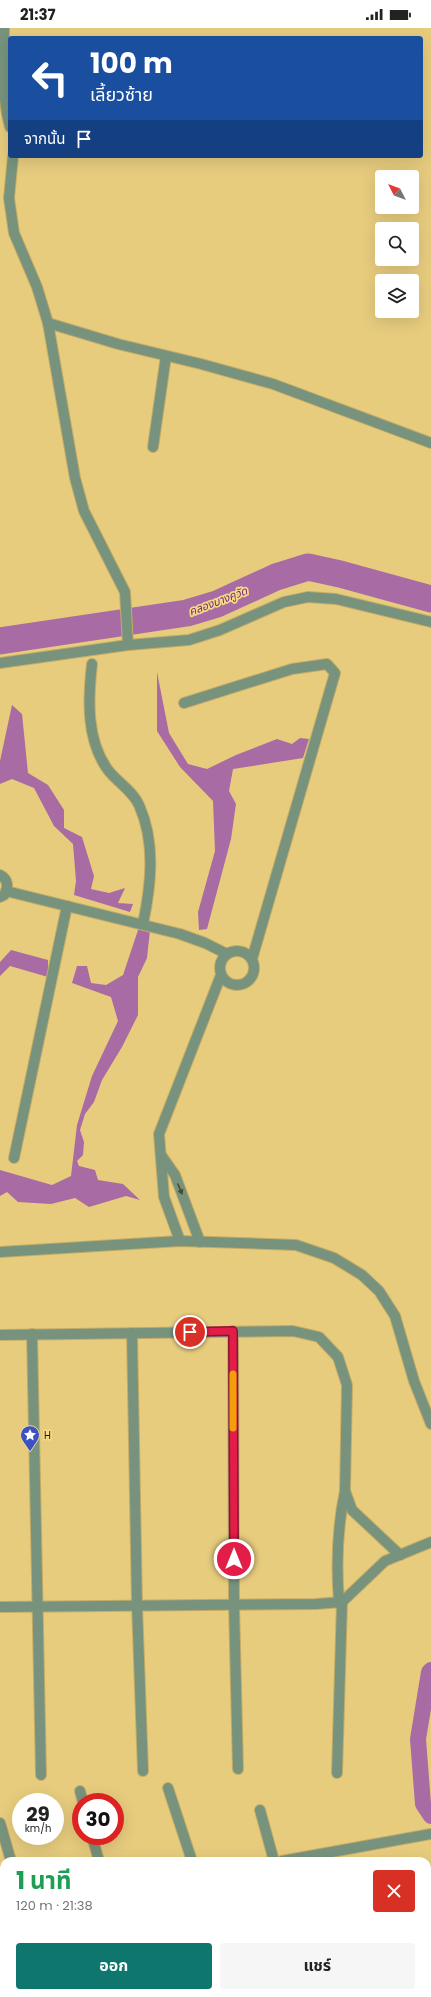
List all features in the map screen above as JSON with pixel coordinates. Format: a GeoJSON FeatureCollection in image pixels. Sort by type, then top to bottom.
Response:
{"type":"FeatureCollection","features":[{"type":"Feature","properties":{"kind":"street"},"geometry":{"type":"LineString","coordinates":[[4,28],[3,88],[5,110],[8,120]]}},
{"type":"Feature","properties":{"kind":"street"},"geometry":{"type":"LineString","coordinates":[[14,158],[9,198],[14,233],[38,287],[48,323],[75,478],[84,511],[125,592],[128,640]]}},
{"type":"Feature","properties":{"kind":"street"},"geometry":{"type":"LineString","coordinates":[[48,323],[273,384],[430,439]]}},
{"type":"Feature","properties":{"kind":"street"},"geometry":{"type":"LineString","coordinates":[[154,447],[166,356]]}},
{"type":"Feature","properties":{"kind":"street"},"geometry":{"type":"LineString","coordinates":[[0,663],[128,640],[189,640],[220,630],[284,602],[308,597],[336,599],[431,622]]}},
{"type":"Feature","properties":{"kind":"street"},"geometry":{"type":"LineString","coordinates":[[92,664],[89,694],[96,746],[108,770],[138,803],[148,829],[151,852],[148,902],[144,920]]}},
{"type":"Feature","properties":{"kind":"street"},"geometry":{"type":"LineString","coordinates":[[184,703],[292,669],[327,664],[335,673],[252,959],[255,970],[250,980],[246,984],[240,986],[229,984],[221,975]]}},
{"type":"Feature","properties":{"kind":"street"},"geometry":{"type":"LineString","coordinates":[[0,875],[6,880],[3,894],[144,920],[205,943],[227,954]]}},
{"type":"Feature","properties":{"kind":"street"},"geometry":{"type":"LineString","coordinates":[[14,1158],[67,906]]}},
{"type":"Feature","properties":{"kind":"street"},"geometry":{"type":"LineString","coordinates":[[180,1241],[164,1198],[159,1134],[221,975],[220,964],[227,954],[238,951],[244,952],[252,959]]}},
{"type":"Feature","properties":{"kind":"street"},"geometry":{"type":"LineString","coordinates":[[161,1155],[175,1175],[200,1242]]}},
{"type":"Feature","properties":{"kind":"street"},"geometry":{"type":"LineString","coordinates":[[0,1252],[180,1241],[296,1245],[334,1258],[362,1275],[379,1291],[395,1316],[414,1382],[431,1424]]}},
{"type":"Feature","properties":{"kind":"street"},"geometry":{"type":"LineString","coordinates":[[233,1331],[234,1605],[238,1769]]}},
{"type":"Feature","properties":{"kind":"street"},"geometry":{"type":"LineString","coordinates":[[0,1335],[293,1331],[319,1337],[338,1357],[347,1385],[345,1492],[340,1514],[336,1567],[341,1602],[337,1773]]}},
{"type":"Feature","properties":{"kind":"street"},"geometry":{"type":"LineString","coordinates":[[132,1333],[137,1605],[143,1771]]}},
{"type":"Feature","properties":{"kind":"street"},"geometry":{"type":"LineString","coordinates":[[32,1334],[41,1774]]}},
{"type":"Feature","properties":{"kind":"street"},"geometry":{"type":"LineString","coordinates":[[345,1492],[352,1510],[400,1555]]}},
{"type":"Feature","properties":{"kind":"street"},"geometry":{"type":"LineString","coordinates":[[0,1607],[234,1605],[341,1602],[385,1561],[431,1542]]}},
{"type":"Feature","properties":{"kind":"street"},"geometry":{"type":"LineString","coordinates":[[168,1788],[191,1857]]}},
{"type":"Feature","properties":{"kind":"street"},"geometry":{"type":"LineString","coordinates":[[260,1810],[273,1857]]}},
{"type":"Feature","properties":{"kind":"street"},"geometry":{"type":"LineString","coordinates":[[0,1823],[10,1857]]}},
{"type":"Feature","properties":{"kind":"street"},"geometry":{"type":"LineString","coordinates":[[305,1857],[431,1834]]}},
{"type":"Feature","properties":{"kind":"street"},"geometry":{"type":"LineString","coordinates":[[95,1845],[98,1857]]}},
{"type":"Feature","properties":{"kind":"shaded area"},"geometry":{"type":"Polygon","coordinates":[[[157,672],[169,733],[188,764],[207,769],[236,755],[277,739],[292,744],[300,738],[309,739],[303,758],[233,769],[229,791],[236,804],[231,839],[207,929],[199,930],[198,912],[215,851],[213,801],[180,767],[157,731],[157,672]]]}},
{"type":"Feature","properties":{"kind":"shaded area"},"geometry":{"type":"Polygon","coordinates":[[[12,705],[22,714],[28,773],[48,785],[64,810],[64,828],[82,837],[94,876],[91,889],[109,893],[125,888],[118,903],[133,904],[130,912],[74,895],[76,881],[73,844],[54,826],[34,788],[12,779],[0,784],[0,761],[12,705]]]}},
{"type":"Feature","properties":{"kind":"shaded area"},"geometry":{"type":"Polygon","coordinates":[[[139,927],[150,930],[147,958],[138,977],[138,1015],[122,1047],[102,1080],[94,1102],[85,1114],[80,1130],[84,1142],[83,1155],[77,1161],[79,1166],[95,1170],[98,1180],[123,1184],[140,1200],[126,1196],[89,1207],[75,1198],[51,1204],[18,1202],[7,1192],[0,1196],[0,1170],[52,1185],[71,1176],[77,1125],[92,1076],[118,1021],[111,997],[72,983],[77,966],[87,966],[91,983],[106,985],[123,975],[139,927]]]}},
{"type":"Feature","properties":{"kind":"shaded area"},"geometry":{"type":"Polygon","coordinates":[[[11,950],[48,960],[48,977],[10,966],[0,976],[0,962],[11,950]]]}},
{"type":"Feature","properties":{"kind":"waterway","name":"คลองบางคูวัด"},"geometry":{"type":"LineString","coordinates":[[0,641],[187,613],[217,604],[276,577],[308,567],[340,574],[431,599]]}},
{"type":"Feature","properties":{"kind":"waterway"},"geometry":{"type":"LineString","coordinates":[[431,1670],[429,1672],[418,1739],[423,1804],[431,1816]]}},
{"type":"Feature","properties":{"kind":"slow traffic"},"geometry":{"type":"LineString","coordinates":[[233,1374],[233,1428]]}},
{"type":"Feature","properties":{"kind":"place","name":"H"},"geometry":{"type":"Point","coordinates":[30,1452]}},
{"type":"Feature","properties":{"kind":"route"},"geometry":{"type":"LineString","coordinates":[[190,1332],[233,1331],[234,1559]]}}]}
